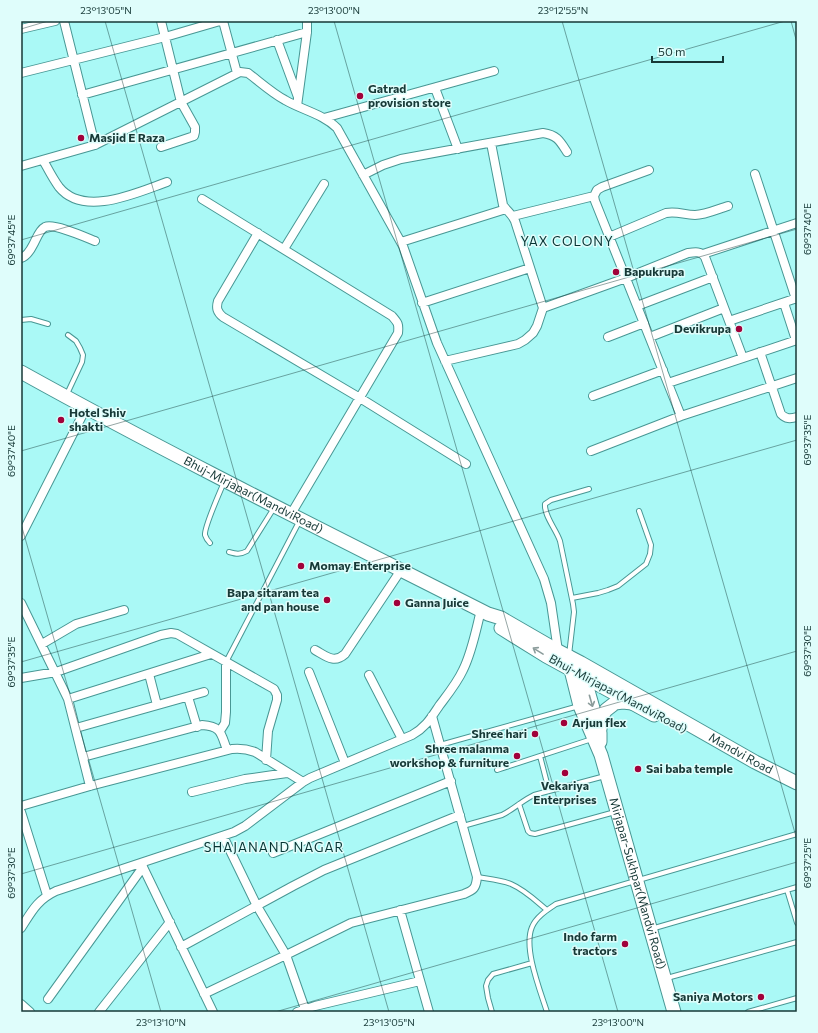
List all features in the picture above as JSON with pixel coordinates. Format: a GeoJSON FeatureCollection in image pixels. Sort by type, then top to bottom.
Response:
{"type":"FeatureCollection","features":[{"type":"Feature","properties":{"kind":"main road","name":"Bhuj-Mirjapar(MandviRoad)"},"geometry":{"type":"LineString","coordinates":[[21,372],[86,408],[296,517],[485,612],[501,618],[570,660]]}},
{"type":"Feature","properties":{"kind":"main road","name":"Bhuj-Mirjapar(MandviRoad)"},"geometry":{"type":"LineString","coordinates":[[485,612],[498,626],[546,656],[570,660]]}},
{"type":"Feature","properties":{"kind":"main road","name":"Mirjapar-Sukhpar(Mandvi Road)"},"geometry":{"type":"LineString","coordinates":[[570,660],[584,677],[601,756],[665,979],[670,1011]]}},
{"type":"Feature","properties":{"kind":"main road","name":"Mirjapar-Sukhpar(Mandvi Road)"},"geometry":{"type":"LineString","coordinates":[[570,660],[580,706],[597,736]]}},
{"type":"Feature","properties":{"kind":"main road","name":"Mandvi Road"},"geometry":{"type":"LineString","coordinates":[[570,660],[755,762],[797,783]]}},
{"type":"Feature","properties":{"kind":"main road","name":"Bhuj-Mirjapar(MandviRoad)"},"geometry":{"type":"LineString","coordinates":[[584,677],[674,725],[755,762]]}},
{"type":"Feature","properties":{"kind":"main road"},"geometry":{"type":"LineString","coordinates":[[597,736],[602,716],[606,710],[615,704],[622,702],[633,704]]}},
{"type":"Feature","properties":{"kind":"street"},"geometry":{"type":"LineString","coordinates":[[21,29],[55,21]]}},
{"type":"Feature","properties":{"kind":"street"},"geometry":{"type":"LineString","coordinates":[[64,21],[95,145]]}},
{"type":"Feature","properties":{"kind":"street"},"geometry":{"type":"LineString","coordinates":[[161,21],[181,102],[195,127],[196,132],[194,136],[161,147]]}},
{"type":"Feature","properties":{"kind":"street"},"geometry":{"type":"LineString","coordinates":[[21,73],[165,37],[221,21],[237,73]]}},
{"type":"Feature","properties":{"kind":"street"},"geometry":{"type":"LineString","coordinates":[[297,102],[308,32],[307,21]]}},
{"type":"Feature","properties":{"kind":"street"},"geometry":{"type":"LineString","coordinates":[[82,95],[308,32]]}},
{"type":"Feature","properties":{"kind":"street"},"geometry":{"type":"LineString","coordinates":[[277,40],[297,102]]}},
{"type":"Feature","properties":{"kind":"street"},"geometry":{"type":"LineString","coordinates":[[21,166],[95,145],[237,73],[244,71],[248,72],[280,97],[297,102],[332,123],[337,128],[401,242],[437,343],[544,579],[570,660]]}},
{"type":"Feature","properties":{"kind":"street"},"geometry":{"type":"LineString","coordinates":[[324,118],[494,72]]}},
{"type":"Feature","properties":{"kind":"street"},"geometry":{"type":"LineString","coordinates":[[435,88],[458,149]]}},
{"type":"Feature","properties":{"kind":"street"},"geometry":{"type":"LineString","coordinates":[[363,175],[383,165],[401,159],[543,133],[554,136],[559,140],[567,152]]}},
{"type":"Feature","properties":{"kind":"street"},"geometry":{"type":"LineString","coordinates":[[445,361],[518,344],[533,333],[543,308],[513,216],[506,209],[502,199],[491,143]]}},
{"type":"Feature","properties":{"kind":"street"},"geometry":{"type":"LineString","coordinates":[[43,160],[60,187],[69,195],[80,200],[94,202],[111,200],[167,182]]}},
{"type":"Feature","properties":{"kind":"street"},"geometry":{"type":"LineString","coordinates":[[648,170],[602,187],[597,190],[594,196],[681,416]]}},
{"type":"Feature","properties":{"kind":"street"},"geometry":{"type":"LineString","coordinates":[[729,321],[796,299],[755,174]]}},
{"type":"Feature","properties":{"kind":"street"},"geometry":{"type":"LineString","coordinates":[[284,249],[324,184]]}},
{"type":"Feature","properties":{"kind":"street"},"geometry":{"type":"LineString","coordinates":[[513,216],[594,196]]}},
{"type":"Feature","properties":{"kind":"street"},"geometry":{"type":"LineString","coordinates":[[202,199],[392,316],[399,326],[398,333],[360,398],[296,517]]}},
{"type":"Feature","properties":{"kind":"street"},"geometry":{"type":"LineString","coordinates":[[609,237],[666,213],[677,212],[697,215],[728,206]]}},
{"type":"Feature","properties":{"kind":"street"},"geometry":{"type":"LineString","coordinates":[[401,242],[506,209]]}},
{"type":"Feature","properties":{"kind":"street"},"geometry":{"type":"LineString","coordinates":[[543,308],[626,278],[688,253],[694,252],[703,254],[797,223]]}},
{"type":"Feature","properties":{"kind":"street"},"geometry":{"type":"LineString","coordinates":[[21,258],[24,258],[29,253],[41,231],[50,226],[95,241]]}},
{"type":"Feature","properties":{"kind":"street"},"geometry":{"type":"LineString","coordinates":[[258,233],[218,301],[217,307],[219,313],[466,464]]}},
{"type":"Feature","properties":{"kind":"street"},"geometry":{"type":"LineString","coordinates":[[703,254],[743,358]]}},
{"type":"Feature","properties":{"kind":"street"},"geometry":{"type":"LineString","coordinates":[[422,303],[530,268]]}},
{"type":"Feature","properties":{"kind":"street"},"geometry":{"type":"LineString","coordinates":[[638,306],[713,277]]}},
{"type":"Feature","properties":{"kind":"street"},"geometry":{"type":"LineString","coordinates":[[668,383],[797,340],[784,303]]}},
{"type":"Feature","properties":{"kind":"street"},"geometry":{"type":"LineString","coordinates":[[650,337],[724,308]]}},
{"type":"Feature","properties":{"kind":"street"},"geometry":{"type":"LineString","coordinates":[[608,337],[644,323]]}},
{"type":"Feature","properties":{"kind":"street"},"geometry":{"type":"LineString","coordinates":[[760,352],[781,414],[785,418],[797,417]]}},
{"type":"Feature","properties":{"kind":"street"},"geometry":{"type":"LineString","coordinates":[[593,396],[663,370]]}},
{"type":"Feature","properties":{"kind":"street"},"geometry":{"type":"LineString","coordinates":[[591,451],[681,416],[797,378]]}},
{"type":"Feature","properties":{"kind":"street"},"geometry":{"type":"LineString","coordinates":[[21,536],[86,408]]}},
{"type":"Feature","properties":{"kind":"street"},"geometry":{"type":"LineString","coordinates":[[315,650],[336,660],[345,654],[401,570]]}},
{"type":"Feature","properties":{"kind":"street"},"geometry":{"type":"LineString","coordinates":[[22,607],[42,644],[68,699],[90,786]]}},
{"type":"Feature","properties":{"kind":"street"},"geometry":{"type":"LineString","coordinates":[[42,644],[76,624],[124,610]]}},
{"type":"Feature","properties":{"kind":"street"},"geometry":{"type":"LineString","coordinates":[[21,928],[36,905],[47,895],[56,890],[142,865],[234,832],[310,778],[420,731],[458,679],[464,668],[485,612]]}},
{"type":"Feature","properties":{"kind":"street"},"geometry":{"type":"LineString","coordinates":[[21,678],[56,672],[161,635],[171,633],[177,634],[274,689],[276,692],[276,700],[268,731],[266,760]]}},
{"type":"Feature","properties":{"kind":"street"},"geometry":{"type":"LineString","coordinates":[[68,699],[212,654]]}},
{"type":"Feature","properties":{"kind":"street"},"geometry":{"type":"LineString","coordinates":[[220,731],[225,723],[226,712],[226,662]]}},
{"type":"Feature","properties":{"kind":"street"},"geometry":{"type":"LineString","coordinates":[[309,672],[345,763]]}},
{"type":"Feature","properties":{"kind":"street"},"geometry":{"type":"LineString","coordinates":[[149,674],[157,705]]}},
{"type":"Feature","properties":{"kind":"street"},"geometry":{"type":"LineString","coordinates":[[369,675],[402,739]]}},
{"type":"Feature","properties":{"kind":"street"},"geometry":{"type":"LineString","coordinates":[[76,728],[204,692]]}},
{"type":"Feature","properties":{"kind":"street"},"geometry":{"type":"LineString","coordinates":[[188,697],[197,727]]}},
{"type":"Feature","properties":{"kind":"street"},"geometry":{"type":"LineString","coordinates":[[204,994],[351,923],[471,891],[476,886],[477,877],[432,716]]}},
{"type":"Feature","properties":{"kind":"street"},"geometry":{"type":"LineString","coordinates":[[83,757],[202,725],[214,727],[220,731],[228,750]]}},
{"type":"Feature","properties":{"kind":"street"},"geometry":{"type":"LineString","coordinates":[[21,806],[90,786],[239,748],[248,749],[255,752],[303,782]]}},
{"type":"Feature","properties":{"kind":"street"},"geometry":{"type":"LineString","coordinates":[[192,792],[246,779],[287,773]]}},
{"type":"Feature","properties":{"kind":"street"},"geometry":{"type":"LineString","coordinates":[[274,853],[451,782]]}},
{"type":"Feature","properties":{"kind":"street"},"geometry":{"type":"LineString","coordinates":[[21,812],[47,895]]}},
{"type":"Feature","properties":{"kind":"street"},"geometry":{"type":"LineString","coordinates":[[181,946],[324,870],[460,815]]}},
{"type":"Feature","properties":{"kind":"street"},"geometry":{"type":"LineString","coordinates":[[224,836],[257,906],[286,955],[306,1008]]}},
{"type":"Feature","properties":{"kind":"street"},"geometry":{"type":"LineString","coordinates":[[142,865],[213,1012]]}},
{"type":"Feature","properties":{"kind":"street"},"geometry":{"type":"LineString","coordinates":[[48,999],[142,865]]}},
{"type":"Feature","properties":{"kind":"street"},"geometry":{"type":"LineString","coordinates":[[400,910],[429,1012]]}},
{"type":"Feature","properties":{"kind":"street"},"geometry":{"type":"LineString","coordinates":[[98,1012],[170,922]]}},
{"type":"Feature","properties":{"kind":"street"},"geometry":{"type":"LineString","coordinates":[[296,1012],[306,1008],[420,981]]}},
{"type":"Feature","properties":{"kind":"street"},"geometry":{"type":"LineString","coordinates":[[21,1004],[30,1012]]}},
{"type":"Feature","properties":{"kind":"lane"},"geometry":{"type":"LineString","coordinates":[[21,320],[31,318],[48,324]]}},
{"type":"Feature","properties":{"kind":"lane"},"geometry":{"type":"LineString","coordinates":[[66,397],[82,362],[80,348],[76,341],[68,335]]}},
{"type":"Feature","properties":{"kind":"lane"},"geometry":{"type":"LineString","coordinates":[[210,543],[205,534],[225,480]]}},
{"type":"Feature","properties":{"kind":"lane"},"geometry":{"type":"LineString","coordinates":[[570,660],[574,620],[573,604],[560,541],[558,534],[546,513],[545,504],[551,500],[589,489]]}},
{"type":"Feature","properties":{"kind":"lane"},"geometry":{"type":"LineString","coordinates":[[229,552],[242,554],[247,551],[275,506]]}},
{"type":"Feature","properties":{"kind":"lane"},"geometry":{"type":"LineString","coordinates":[[572,598],[608,590],[618,586],[646,564],[650,554],[651,545],[639,511]]}},
{"type":"Feature","properties":{"kind":"lane"},"geometry":{"type":"LineString","coordinates":[[226,662],[296,517]]}},
{"type":"Feature","properties":{"kind":"lane"},"geometry":{"type":"LineString","coordinates":[[440,745],[580,706]]}},
{"type":"Feature","properties":{"kind":"lane"},"geometry":{"type":"LineString","coordinates":[[497,770],[597,736]]}},
{"type":"Feature","properties":{"kind":"lane"},"geometry":{"type":"LineString","coordinates":[[540,756],[549,791]]}},
{"type":"Feature","properties":{"kind":"lane"},"geometry":{"type":"LineString","coordinates":[[463,826],[502,815],[534,795],[607,776]]}},
{"type":"Feature","properties":{"kind":"lane"},"geometry":{"type":"LineString","coordinates":[[519,804],[528,831],[535,834],[617,811]]}},
{"type":"Feature","properties":{"kind":"lane"},"geometry":{"type":"LineString","coordinates":[[547,1012],[532,963],[529,948],[529,937],[532,926],[547,910],[556,904],[797,834]]}},
{"type":"Feature","properties":{"kind":"lane"},"geometry":{"type":"LineString","coordinates":[[477,877],[511,884],[520,889],[547,910]]}},
{"type":"Feature","properties":{"kind":"lane"},"geometry":{"type":"LineString","coordinates":[[651,929],[797,887]]}},
{"type":"Feature","properties":{"kind":"lane"},"geometry":{"type":"LineString","coordinates":[[787,890],[797,923]]}},
{"type":"Feature","properties":{"kind":"lane"},"geometry":{"type":"LineString","coordinates":[[665,979],[797,942]]}},
{"type":"Feature","properties":{"kind":"lane"},"geometry":{"type":"LineString","coordinates":[[492,1012],[486,986],[490,977],[493,974],[532,963]]}},
{"type":"Feature","properties":{"kind":"lane"},"geometry":{"type":"LineString","coordinates":[[748,1012],[797,998]]}},
{"type":"Feature","properties":{"kind":"place","name":"Gatrad provision store"},"geometry":{"type":"Point","coordinates":[360,96]}},
{"type":"Feature","properties":{"kind":"place","name":"Masjid E Raza"},"geometry":{"type":"Point","coordinates":[81,138]}},
{"type":"Feature","properties":{"kind":"place","name":"Bapukrupa"},"geometry":{"type":"Point","coordinates":[616,272]}},
{"type":"Feature","properties":{"kind":"place","name":"Devikrupa"},"geometry":{"type":"Point","coordinates":[739,329]}},
{"type":"Feature","properties":{"kind":"place","name":"Hotel Shiv shakti"},"geometry":{"type":"Point","coordinates":[61,420]}},
{"type":"Feature","properties":{"kind":"place","name":"Momay Enterprise"},"geometry":{"type":"Point","coordinates":[301,566]}},
{"type":"Feature","properties":{"kind":"place","name":"Bapa sitaram tea and pan house"},"geometry":{"type":"Point","coordinates":[327,600]}},
{"type":"Feature","properties":{"kind":"place","name":"Ganna Juice"},"geometry":{"type":"Point","coordinates":[397,603]}},
{"type":"Feature","properties":{"kind":"place","name":"Arjun flex"},"geometry":{"type":"Point","coordinates":[564,723]}},
{"type":"Feature","properties":{"kind":"place","name":"Shree hari"},"geometry":{"type":"Point","coordinates":[535,734]}},
{"type":"Feature","properties":{"kind":"place","name":"Shree malanma workshop & furniture"},"geometry":{"type":"Point","coordinates":[517,756]}},
{"type":"Feature","properties":{"kind":"place","name":"Sai baba temple"},"geometry":{"type":"Point","coordinates":[638,769]}},
{"type":"Feature","properties":{"kind":"place","name":"Vekariya Enterprises"},"geometry":{"type":"Point","coordinates":[565,773]}},
{"type":"Feature","properties":{"kind":"place","name":"Indo farm tractors"},"geometry":{"type":"Point","coordinates":[625,944]}},
{"type":"Feature","properties":{"kind":"place","name":"Saniya Motors"},"geometry":{"type":"Point","coordinates":[761,997]}},
{"type":"Feature","properties":{"kind":"district","name":"YAX COLONY"},"geometry":{"type":"Point","coordinates":[567,241]}},
{"type":"Feature","properties":{"kind":"district","name":"SHAJANAND NAGAR"},"geometry":{"type":"Point","coordinates":[274,847]}}]}
